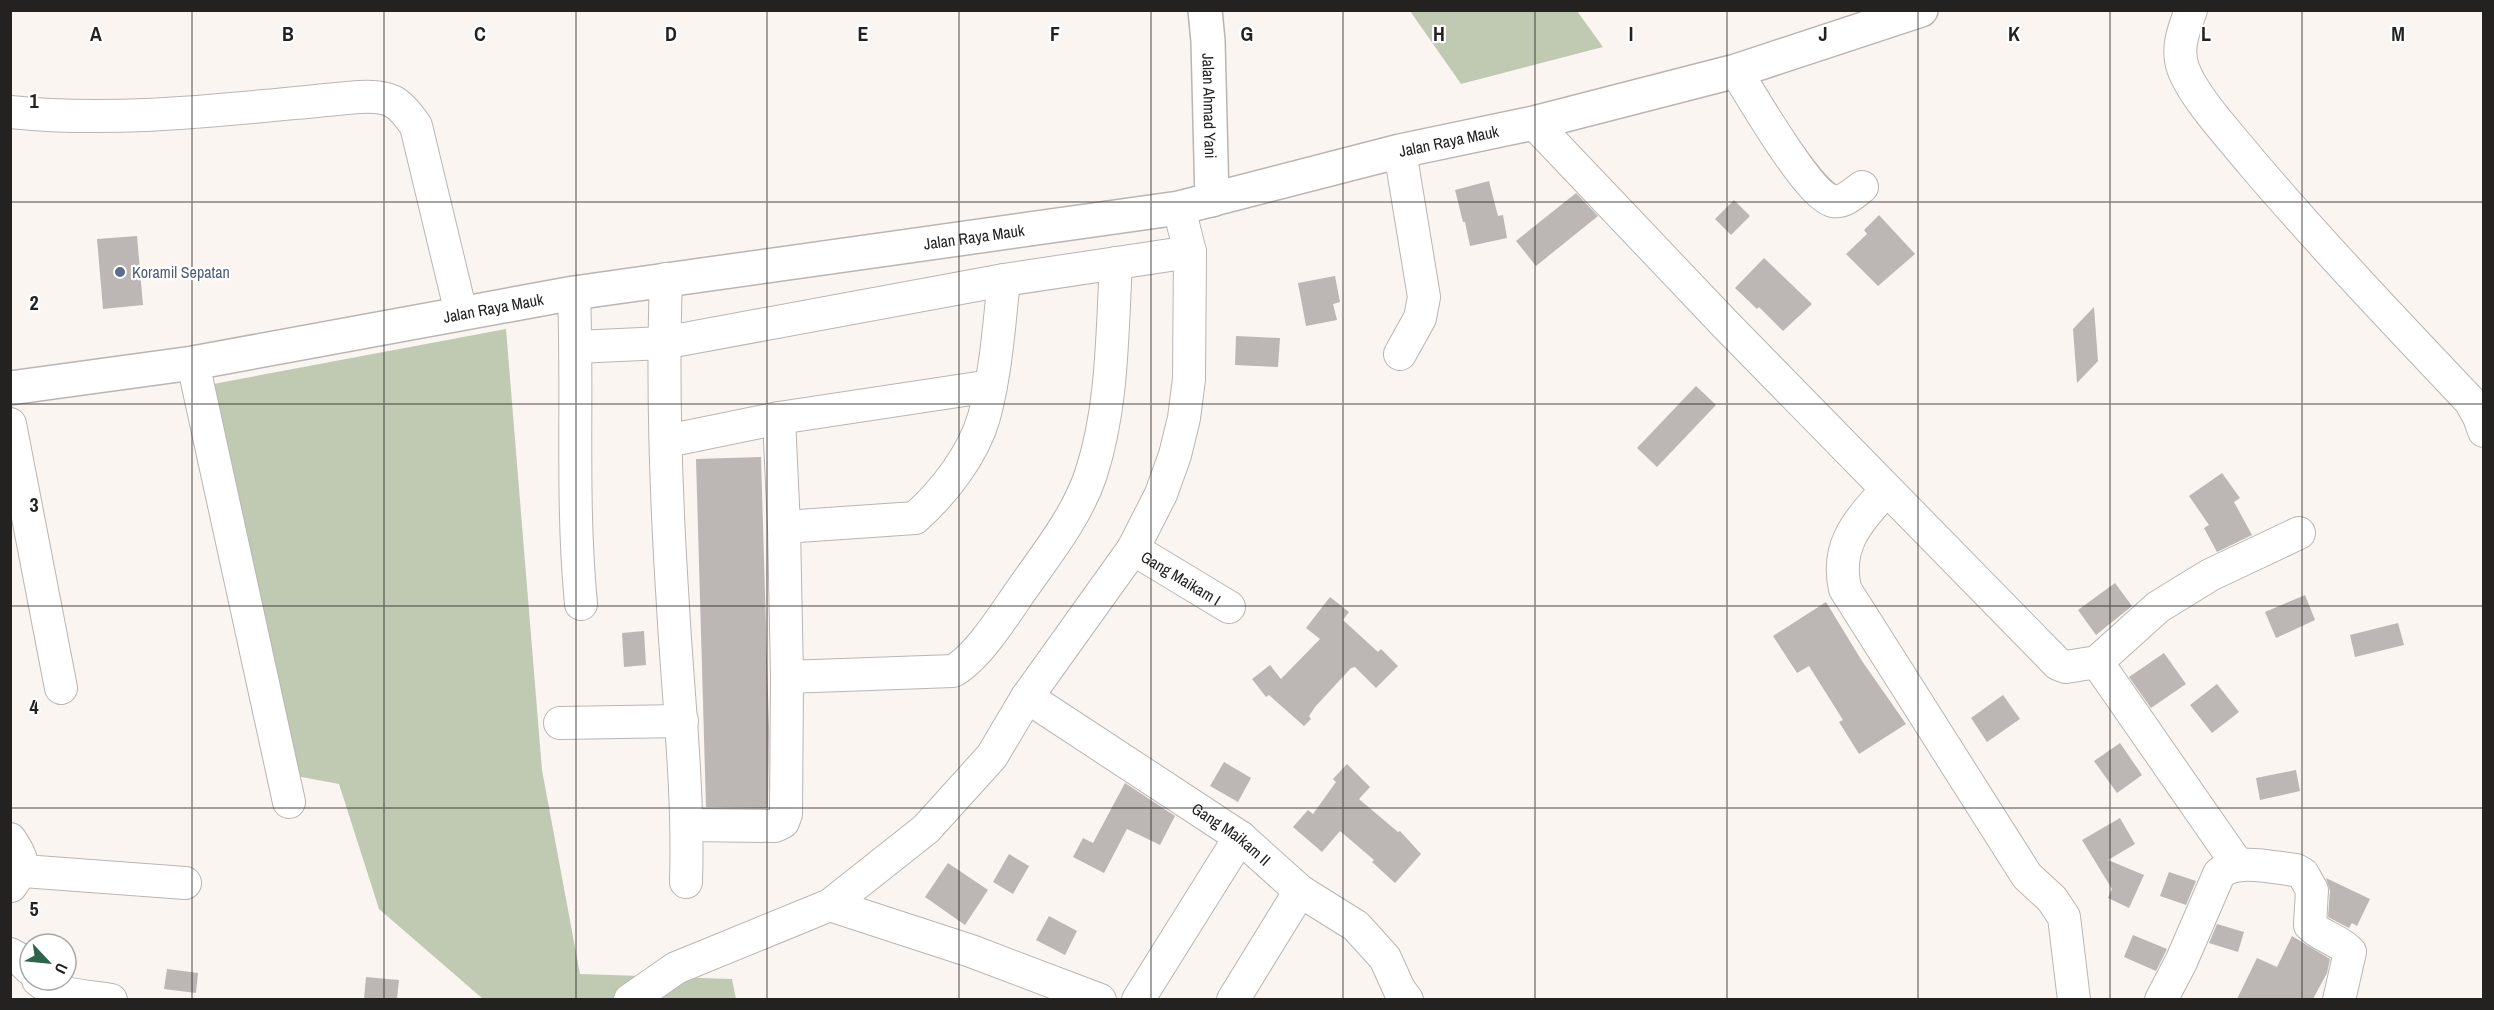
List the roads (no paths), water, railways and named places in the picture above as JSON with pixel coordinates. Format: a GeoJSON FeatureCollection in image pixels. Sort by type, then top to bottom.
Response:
{"type":"FeatureCollection","features":[{"type":"Feature","properties":{"kind":"main road","name":"Jalan Ahmad Yani"},"geometry":{"type":"LineString","coordinates":[[1204,10],[1208,41],[1212,200]]}},
{"type":"Feature","properties":{"kind":"main road","name":"Jalan Raya Mauk"},"geometry":{"type":"LineString","coordinates":[[10,388],[193,363],[574,293],[1179,208],[1400,151],[1534,123],[1736,70],[1921,10]]}},
{"type":"Feature","properties":{"kind":"street"},"geometry":{"type":"LineString","coordinates":[[2190,10],[2180,49],[2183,68],[2191,85],[2234,141],[2307,227],[2469,401],[2484,431]]}},
{"type":"Feature","properties":{"kind":"street"},"geometry":{"type":"LineString","coordinates":[[1736,70],[1782,144],[1820,194],[1830,200],[1838,201],[1846,199],[1862,187]]}},
{"type":"Feature","properties":{"kind":"street"},"geometry":{"type":"LineString","coordinates":[[10,112],[81,118],[359,97],[378,96],[390,99],[400,105],[416,126],[461,313]]}},
{"type":"Feature","properties":{"kind":"street"},"geometry":{"type":"LineString","coordinates":[[1534,123],[1727,326],[2058,664],[2066,667],[2097,662],[2167,602],[2210,575],[2299,533]]}},
{"type":"Feature","properties":{"kind":"street"},"geometry":{"type":"LineString","coordinates":[[1400,151],[1424,297],[1420,318],[1400,354]]}},
{"type":"Feature","properties":{"kind":"street"},"geometry":{"type":"LineString","coordinates":[[630,999],[676,968],[830,905],[926,829],[992,756],[1027,697],[1133,549],[1161,494],[1175,455],[1184,418],[1189,379],[1190,252],[1179,208]]}},
{"type":"Feature","properties":{"kind":"street"},"geometry":{"type":"LineString","coordinates":[[576,347],[663,343],[1004,280],[1190,252]]}},
{"type":"Feature","properties":{"kind":"street"},"geometry":{"type":"LineString","coordinates":[[787,677],[953,671],[966,662],[999,623],[1070,518],[1090,476],[1102,434],[1108,393],[1116,263]]}},
{"type":"Feature","properties":{"kind":"street"},"geometry":{"type":"LineString","coordinates":[[666,279],[663,343],[673,605],[687,825],[686,882]]}},
{"type":"Feature","properties":{"kind":"street"},"geometry":{"type":"LineString","coordinates":[[784,527],[915,518],[941,494],[970,449],[983,419],[991,386],[1004,280]]}},
{"type":"Feature","properties":{"kind":"street"},"geometry":{"type":"LineString","coordinates":[[574,293],[576,347],[574,453],[581,604]]}},
{"type":"Feature","properties":{"kind":"street"},"geometry":{"type":"LineString","coordinates":[[193,363],[289,802]]}},
{"type":"Feature","properties":{"kind":"street"},"geometry":{"type":"LineString","coordinates":[[667,441],[779,418],[991,386]]}},
{"type":"Feature","properties":{"kind":"street"},"geometry":{"type":"LineString","coordinates":[[687,825],[769,827],[783,822],[787,807],[784,527],[779,418]]}},
{"type":"Feature","properties":{"kind":"street"},"geometry":{"type":"LineString","coordinates":[[10,424],[61,688]]}},
{"type":"Feature","properties":{"kind":"street"},"geometry":{"type":"LineString","coordinates":[[1886,490],[1858,521],[1849,536],[1843,569],[1845,589],[2027,876],[2052,899],[2064,917],[2074,999]]}},
{"type":"Feature","properties":{"kind":"street","name":"Gang Maikam I"},"geometry":{"type":"LineString","coordinates":[[1133,549],[1228,607]]}},
{"type":"Feature","properties":{"kind":"street"},"geometry":{"type":"LineString","coordinates":[[2097,662],[2238,865]]}},
{"type":"Feature","properties":{"kind":"street","name":"Gang Maikam II"},"geometry":{"type":"LineString","coordinates":[[1027,697],[1240,837],[1300,891],[1356,926],[1385,958],[1399,989],[1407,999]]}},
{"type":"Feature","properties":{"kind":"street"},"geometry":{"type":"LineString","coordinates":[[560,723],[681,721]]}},
{"type":"Feature","properties":{"kind":"street"},"geometry":{"type":"LineString","coordinates":[[1138,999],[1240,837]]}},
{"type":"Feature","properties":{"kind":"street"},"geometry":{"type":"LineString","coordinates":[[10,839],[21,857],[14,876],[185,883]]}},
{"type":"Feature","properties":{"kind":"street"},"geometry":{"type":"LineString","coordinates":[[2161,999],[2181,962],[2219,874],[2225,869],[2238,865],[2296,870],[2304,874],[2312,890],[2310,925],[2317,933],[2350,952],[2339,999]]}},
{"type":"Feature","properties":{"kind":"street"},"geometry":{"type":"LineString","coordinates":[[1233,999],[1300,891]]}},
{"type":"Feature","properties":{"kind":"street"},"geometry":{"type":"LineString","coordinates":[[830,905],[971,951],[1100,999]]}},
{"type":"Feature","properties":{"kind":"street"},"geometry":{"type":"LineString","coordinates":[[60,992],[111,999]]}},
{"type":"Feature","properties":{"kind":"place","name":"Koramil Sepatan"},"geometry":{"type":"Point","coordinates":[120,272]}}]}
